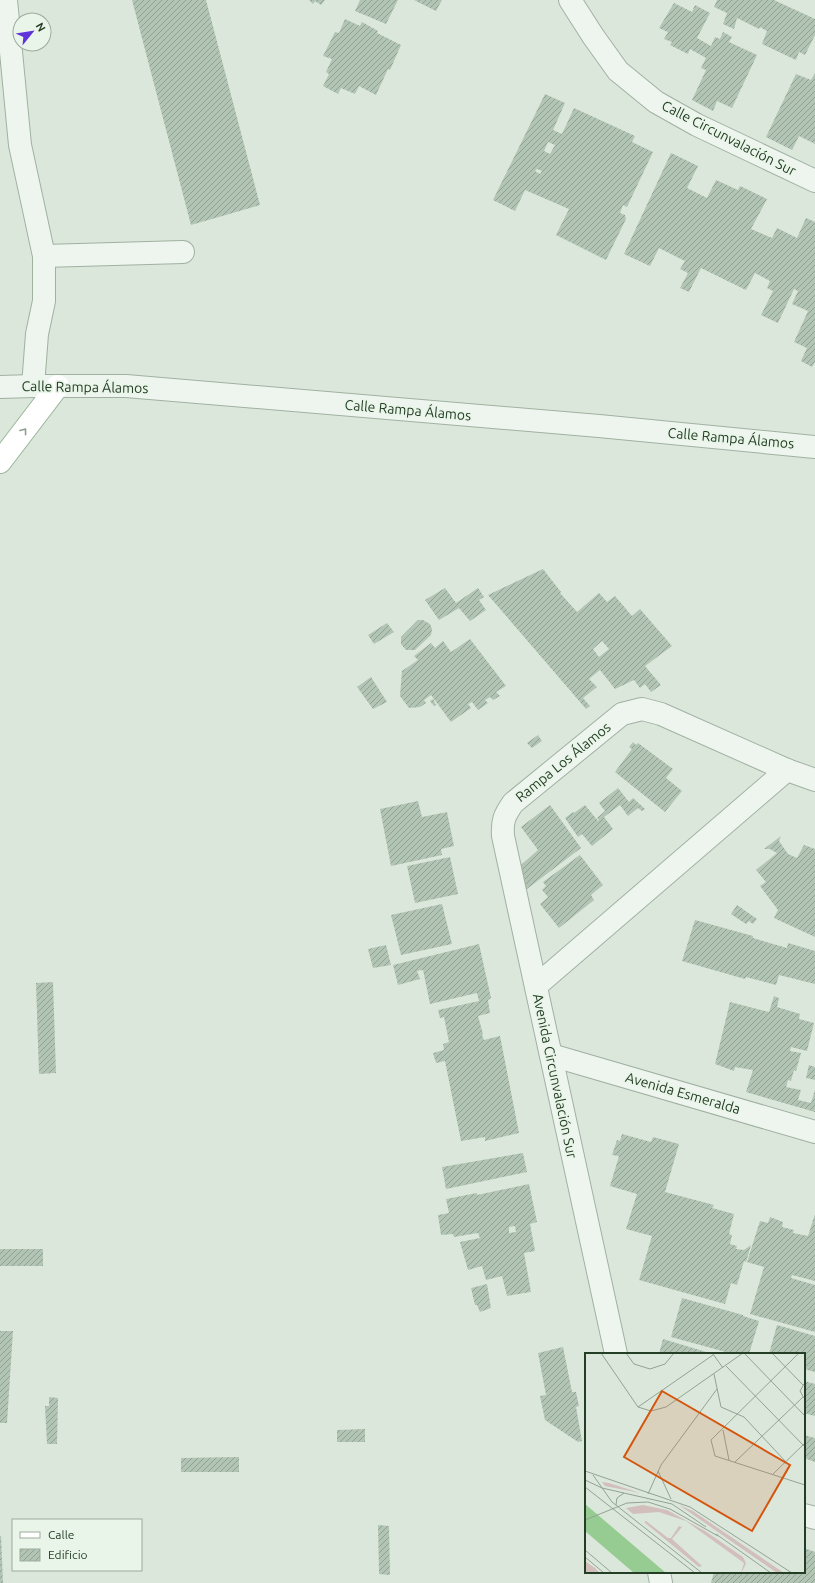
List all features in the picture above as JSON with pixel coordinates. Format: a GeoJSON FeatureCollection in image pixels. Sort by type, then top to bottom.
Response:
{"type":"FeatureCollection","features":[{"type":"Feature","properties":{"kind":"main road"},"geometry":{"type":"LineString","coordinates":[[0,462],[58,386]]}},
{"type":"Feature","properties":{"kind":"street"},"geometry":{"type":"LineString","coordinates":[[6,0],[20,145],[44,256],[44,301],[37,334],[34,386]]}},
{"type":"Feature","properties":{"kind":"street","name":"Calle Circunvalación Sur"},"geometry":{"type":"LineString","coordinates":[[570,0],[618,71],[656,102],[697,125],[815,181]]}},
{"type":"Feature","properties":{"kind":"street"},"geometry":{"type":"LineString","coordinates":[[44,256],[183,252]]}},
{"type":"Feature","properties":{"kind":"street","name":"Calle Rampa Álamos"},"geometry":{"type":"LineString","coordinates":[[1,382],[34,386],[126,386],[815,447]]}},
{"type":"Feature","properties":{"kind":"street","name":"Rampa Los Álamos"},"geometry":{"type":"LineString","coordinates":[[536,986],[503,836],[502,823],[506,812],[513,803],[622,714],[642,709],[661,714],[787,770]]}},
{"type":"Feature","properties":{"kind":"street"},"geometry":{"type":"LineString","coordinates":[[787,770],[815,780]]}},
{"type":"Feature","properties":{"kind":"street","name":"Avenida Circunvalación Sur"},"geometry":{"type":"LineString","coordinates":[[616,1353],[536,986],[787,770]]}},
{"type":"Feature","properties":{"kind":"street","name":"Avenida Esmeralda"},"geometry":{"type":"LineString","coordinates":[[551,1055],[815,1132]]}},
{"type":"Feature","properties":{"kind":"street"},"geometry":{"type":"LineString","coordinates":[[805,1515],[815,1518]]}},
{"type":"Feature","properties":{"kind":"street"},"geometry":{"type":"LineString","coordinates":[[660,1573],[662,1583]]}},
{"type":"Feature","properties":{"kind":"building"},"geometry":{"type":"Polygon","coordinates":[[[132,0],[206,0],[260,205],[191,225],[132,0]]]}},
{"type":"Feature","properties":{"kind":"building"},"geometry":{"type":"Polygon","coordinates":[[[309,0],[325,0],[321,5],[315,1],[313,4],[309,0]]]}},
{"type":"Feature","properties":{"kind":"building"},"geometry":{"type":"Polygon","coordinates":[[[360,0],[398,0],[386,24],[355,11],[360,0]]]}},
{"type":"Feature","properties":{"kind":"building"},"geometry":{"type":"Polygon","coordinates":[[[414,0],[442,0],[436,11],[414,0]]]}},
{"type":"Feature","properties":{"kind":"building"},"geometry":{"type":"Polygon","coordinates":[[[717,0],[774,0],[815,19],[815,35],[805,55],[799,52],[796,60],[762,44],[767,31],[760,27],[759,29],[737,18],[734,29],[723,24],[727,13],[714,7],[717,0]]]}},
{"type":"Feature","properties":{"kind":"building"},"geometry":{"type":"Polygon","coordinates":[[[674,3],[692,12],[695,5],[710,13],[697,38],[711,46],[715,37],[720,39],[723,32],[732,37],[729,42],[757,55],[732,108],[717,101],[713,111],[692,100],[706,70],[701,68],[706,58],[690,49],[688,54],[670,45],[672,42],[664,39],[668,32],[659,28],[674,3]]]}},
{"type":"Feature","properties":{"kind":"building"},"geometry":{"type":"Polygon","coordinates":[[[345,19],[360,26],[362,22],[378,31],[377,33],[401,45],[390,70],[388,69],[376,95],[359,86],[355,94],[341,88],[338,94],[323,86],[329,74],[326,72],[332,59],[323,56],[335,32],[339,33],[345,19]]]}},
{"type":"Feature","properties":{"kind":"building"},"geometry":{"type":"Polygon","coordinates":[[[815,73],[815,144],[799,136],[792,150],[766,137],[796,74],[811,80],[815,73]]]}},
{"type":"Feature","properties":{"kind":"building"},"geometry":{"type":"Polygon","coordinates":[[[545,94],[565,103],[553,130],[562,134],[574,108],[635,136],[632,142],[653,152],[627,207],[623,205],[620,213],[625,215],[626,219],[606,260],[556,235],[569,209],[525,190],[515,211],[493,200],[545,94]],[[548,142],[544,151],[550,154],[555,145],[548,142]],[[537,169],[535,171],[540,174],[542,171],[537,169]]]}},
{"type":"Feature","properties":{"kind":"building"},"geometry":{"type":"Polygon","coordinates":[[[671,153],[698,166],[687,188],[707,198],[716,180],[738,190],[740,186],[767,199],[751,229],[772,238],[777,228],[797,238],[806,218],[815,222],[815,362],[812,367],[801,361],[807,348],[794,342],[808,311],[792,304],[798,291],[794,289],[778,323],[761,315],[773,291],[767,288],[770,281],[755,273],[746,290],[701,268],[689,292],[680,288],[688,273],[680,269],[685,261],[659,248],[650,266],[624,254],[671,153]]]}},
{"type":"Feature","properties":{"kind":"building"},"geometry":{"type":"Polygon","coordinates":[[[543,569],[561,592],[560,593],[577,612],[599,593],[607,602],[615,596],[632,616],[640,609],[672,646],[645,666],[661,685],[651,692],[645,684],[640,688],[634,680],[615,689],[600,670],[589,679],[597,687],[583,698],[590,706],[586,709],[488,595],[543,569]],[[602,641],[593,649],[599,657],[609,649],[602,641]]]}},
{"type":"Feature","properties":{"kind":"building"},"geometry":{"type":"Polygon","coordinates":[[[445,588],[456,603],[478,588],[484,597],[479,600],[486,610],[470,621],[459,608],[439,620],[425,600],[445,588]]]}},
{"type":"Feature","properties":{"kind":"building"},"geometry":{"type":"Polygon","coordinates":[[[418,620],[423,620],[430,624],[432,629],[431,635],[415,650],[406,650],[401,644],[401,637],[418,620]]]}},
{"type":"Feature","properties":{"kind":"building"},"geometry":{"type":"Polygon","coordinates":[[[387,623],[394,632],[374,644],[368,635],[387,623]]]}},
{"type":"Feature","properties":{"kind":"building"},"geometry":{"type":"Polygon","coordinates":[[[470,639],[506,686],[496,692],[500,696],[493,700],[490,697],[485,700],[488,703],[478,710],[472,702],[468,704],[471,708],[451,722],[431,695],[424,700],[426,703],[420,707],[409,708],[400,696],[402,671],[418,660],[414,656],[431,643],[435,648],[443,641],[451,652],[470,639]]]}},
{"type":"Feature","properties":{"kind":"building"},"geometry":{"type":"Polygon","coordinates":[[[371,677],[387,702],[373,709],[357,687],[371,677]]]}},
{"type":"Feature","properties":{"kind":"building"},"geometry":{"type":"Polygon","coordinates":[[[433,699],[436,705],[434,706],[430,701],[433,699]]]}},
{"type":"Feature","properties":{"kind":"building"},"geometry":{"type":"Polygon","coordinates":[[[538,735],[542,741],[532,748],[527,743],[538,735]]]}},
{"type":"Feature","properties":{"kind":"building"},"geometry":{"type":"Polygon","coordinates":[[[633,742],[636,745],[638,743],[673,769],[666,778],[682,791],[665,812],[615,772],[632,749],[629,747],[633,742]]]}},
{"type":"Feature","properties":{"kind":"building"},"geometry":{"type":"Polygon","coordinates":[[[618,788],[629,802],[633,798],[645,809],[642,811],[638,808],[628,816],[620,805],[604,817],[613,829],[592,846],[582,834],[578,837],[565,818],[585,805],[598,821],[599,820],[597,818],[605,811],[599,803],[618,788]]]}},
{"type":"Feature","properties":{"kind":"building"},"geometry":{"type":"Polygon","coordinates":[[[418,801],[422,817],[447,812],[454,846],[441,849],[442,855],[391,866],[380,809],[418,801]]]}},
{"type":"Feature","properties":{"kind":"building"},"geometry":{"type":"Polygon","coordinates":[[[550,805],[581,848],[519,895],[514,871],[538,850],[521,827],[550,805]]]}},
{"type":"Feature","properties":{"kind":"building"},"geometry":{"type":"Polygon","coordinates":[[[781,836],[779,841],[788,854],[797,858],[804,845],[815,849],[815,937],[774,918],[778,910],[760,886],[766,882],[756,870],[777,853],[770,849],[764,849],[781,836]]]}},
{"type":"Feature","properties":{"kind":"building"},"geometry":{"type":"Polygon","coordinates":[[[580,855],[603,885],[591,895],[594,900],[559,928],[540,904],[548,897],[542,890],[546,886],[543,882],[580,855]]]}},
{"type":"Feature","properties":{"kind":"building"},"geometry":{"type":"Polygon","coordinates":[[[450,857],[458,894],[415,903],[407,866],[450,857]]]}},
{"type":"Feature","properties":{"kind":"building"},"geometry":{"type":"Polygon","coordinates":[[[442,904],[452,944],[401,955],[391,915],[442,904]]]}},
{"type":"Feature","properties":{"kind":"building"},"geometry":{"type":"Polygon","coordinates":[[[737,905],[757,919],[753,924],[749,921],[746,924],[731,914],[737,905]]]}},
{"type":"Feature","properties":{"kind":"building"},"geometry":{"type":"Polygon","coordinates":[[[695,920],[753,936],[753,938],[787,948],[788,943],[815,951],[815,984],[779,975],[776,985],[746,977],[745,979],[682,961],[695,920]]]}},
{"type":"Feature","properties":{"kind":"building"},"geometry":{"type":"Polygon","coordinates":[[[479,944],[491,998],[488,1000],[490,1013],[478,1016],[482,1035],[484,1040],[500,1036],[519,1133],[485,1141],[485,1137],[461,1141],[445,1061],[436,1063],[433,1053],[444,1050],[443,1044],[449,1042],[444,1017],[440,1018],[438,1010],[479,1001],[477,993],[430,1004],[423,970],[417,971],[420,979],[398,985],[393,965],[479,944]]]}},
{"type":"Feature","properties":{"kind":"building"},"geometry":{"type":"Polygon","coordinates":[[[386,945],[391,965],[373,968],[368,949],[386,945]]]}},
{"type":"Feature","properties":{"kind":"building"},"geometry":{"type":"Polygon","coordinates":[[[53,982],[56,1073],[39,1074],[36,983],[53,982]]]}},
{"type":"Feature","properties":{"kind":"building"},"geometry":{"type":"Polygon","coordinates":[[[774,996],[779,998],[777,1007],[800,1014],[799,1019],[814,1023],[807,1051],[791,1047],[790,1051],[801,1053],[796,1071],[794,1070],[791,1081],[788,1080],[786,1087],[801,1090],[798,1100],[811,1103],[815,1090],[815,1112],[746,1092],[753,1070],[735,1067],[734,1071],[715,1064],[730,1002],[769,1012],[774,996]]]}},
{"type":"Feature","properties":{"kind":"building"},"geometry":{"type":"Polygon","coordinates":[[[809,1065],[815,1067],[815,1080],[806,1078],[809,1065]]]}},
{"type":"Feature","properties":{"kind":"building"},"geometry":{"type":"Polygon","coordinates":[[[622,1134],[651,1142],[653,1137],[679,1144],[665,1192],[714,1205],[712,1208],[734,1214],[729,1234],[732,1235],[730,1244],[737,1246],[736,1249],[744,1250],[751,1245],[746,1262],[744,1261],[737,1285],[731,1283],[725,1304],[639,1280],[652,1236],[626,1229],[637,1194],[610,1186],[619,1156],[612,1155],[617,1140],[620,1141],[622,1134]]]}},
{"type":"Feature","properties":{"kind":"building"},"geometry":{"type":"Polygon","coordinates":[[[523,1153],[527,1172],[446,1189],[442,1167],[523,1153]]]}},
{"type":"Feature","properties":{"kind":"building"},"geometry":{"type":"Polygon","coordinates":[[[529,1184],[537,1222],[530,1224],[535,1251],[524,1253],[531,1292],[507,1296],[502,1276],[486,1280],[482,1266],[468,1270],[460,1242],[480,1238],[478,1233],[454,1237],[453,1234],[441,1235],[438,1215],[449,1213],[446,1199],[477,1193],[477,1195],[529,1184]],[[515,1226],[509,1227],[509,1233],[516,1232],[515,1226]]]}},
{"type":"Feature","properties":{"kind":"building"},"geometry":{"type":"Polygon","coordinates":[[[815,1214],[815,1281],[792,1275],[791,1278],[815,1285],[815,1332],[750,1314],[764,1267],[747,1262],[760,1221],[768,1223],[770,1217],[783,1222],[782,1227],[794,1230],[793,1233],[808,1236],[815,1214]]]}},
{"type":"Feature","properties":{"kind":"building"},"geometry":{"type":"Polygon","coordinates":[[[0,1249],[43,1249],[43,1266],[0,1266],[0,1249]]]}},
{"type":"Feature","properties":{"kind":"building"},"geometry":{"type":"Polygon","coordinates":[[[487,1284],[491,1308],[480,1312],[477,1305],[475,1305],[471,1288],[487,1284]]]}},
{"type":"Feature","properties":{"kind":"building"},"geometry":{"type":"Polygon","coordinates":[[[682,1298],[759,1321],[749,1353],[729,1353],[671,1337],[682,1298]]]}},
{"type":"Feature","properties":{"kind":"building"},"geometry":{"type":"Polygon","coordinates":[[[777,1325],[815,1336],[815,1372],[805,1369],[805,1353],[769,1353],[777,1325]]]}},
{"type":"Feature","properties":{"kind":"building"},"geometry":{"type":"Polygon","coordinates":[[[0,1331],[13,1331],[7,1423],[0,1423],[0,1331]]]}},
{"type":"Feature","properties":{"kind":"building"},"geometry":{"type":"Polygon","coordinates":[[[663,1339],[710,1353],[659,1353],[663,1339]]]}},
{"type":"Feature","properties":{"kind":"building"},"geometry":{"type":"Polygon","coordinates":[[[563,1347],[572,1392],[576,1392],[579,1406],[576,1407],[582,1441],[578,1442],[545,1420],[540,1396],[546,1395],[538,1353],[563,1347]]]}},
{"type":"Feature","properties":{"kind":"building"},"geometry":{"type":"Polygon","coordinates":[[[805,1381],[815,1384],[815,1416],[805,1413],[805,1381]]]}},
{"type":"Feature","properties":{"kind":"building"},"geometry":{"type":"Polygon","coordinates":[[[49,1397],[58,1398],[57,1444],[47,1444],[45,1406],[49,1406],[49,1397]]]}},
{"type":"Feature","properties":{"kind":"building"},"geometry":{"type":"Polygon","coordinates":[[[365,1429],[365,1442],[337,1442],[337,1430],[365,1429]]]}},
{"type":"Feature","properties":{"kind":"building"},"geometry":{"type":"Polygon","coordinates":[[[805,1435],[815,1438],[815,1462],[805,1458],[805,1435]]]}},
{"type":"Feature","properties":{"kind":"building"},"geometry":{"type":"Polygon","coordinates":[[[239,1457],[239,1472],[181,1472],[181,1458],[239,1457]]]}},
{"type":"Feature","properties":{"kind":"building"},"geometry":{"type":"Polygon","coordinates":[[[378,1525],[389,1526],[390,1575],[379,1574],[378,1525]]]}},
{"type":"Feature","properties":{"kind":"building"},"geometry":{"type":"Polygon","coordinates":[[[1,1536],[3,1583],[0,1583],[1,1536]]]}},
{"type":"Feature","properties":{"kind":"building"},"geometry":{"type":"Polygon","coordinates":[[[805,1548],[815,1552],[815,1583],[711,1583],[714,1573],[805,1573],[805,1548]]]}}]}
